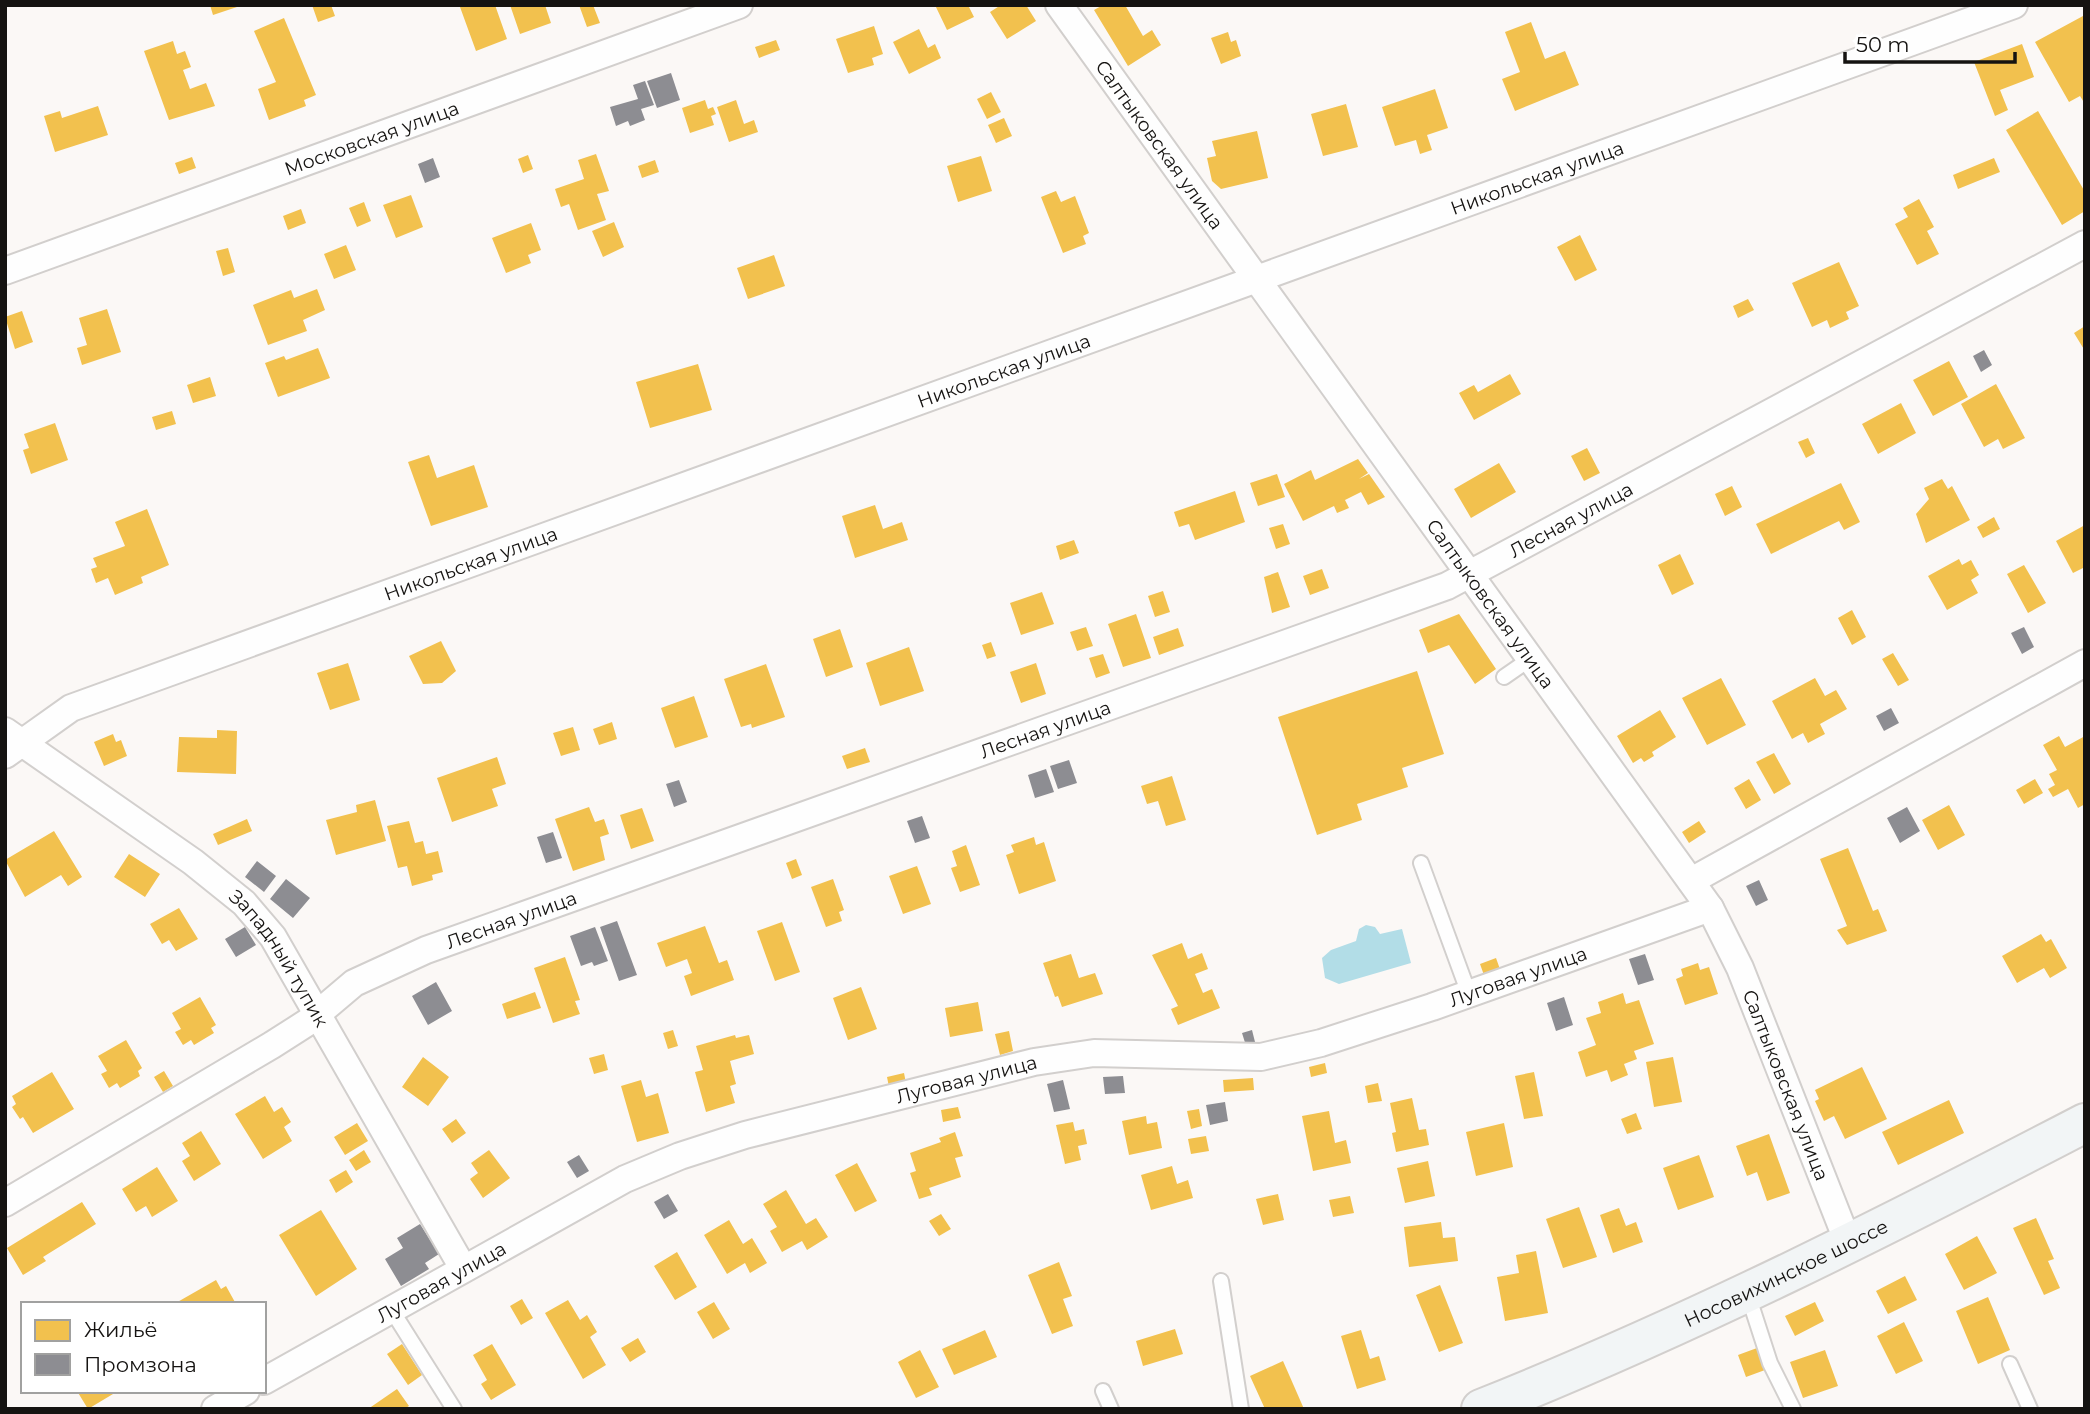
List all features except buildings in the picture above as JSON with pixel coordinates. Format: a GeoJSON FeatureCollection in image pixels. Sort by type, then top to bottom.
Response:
{"type":"FeatureCollection","features":[{"type":"Feature","properties":{"kind":"main road","name":"Носовихинское шоссе"},"geometry":{"type":"LineString","coordinates":[[1481,1409],[1577,1371],[1747,1294],[1849,1245],[2085,1123]]}},
{"type":"Feature","properties":{"kind":"street","name":"Московская улица"},"geometry":{"type":"LineString","coordinates":[[5,271],[739,5]]}},
{"type":"Feature","properties":{"kind":"street","name":"Салтыковская улица"},"geometry":{"type":"LineString","coordinates":[[1059,5],[1710,908],[1740,968],[1849,1245]]}},
{"type":"Feature","properties":{"kind":"street","name":"Никольская улица"},"geometry":{"type":"LineString","coordinates":[[11,743],[71,708],[2014,5]]}},
{"type":"Feature","properties":{"kind":"street","name":"Лесная улица"},"geometry":{"type":"LineString","coordinates":[[5,1203],[272,1045],[317,1014],[354,983],[426,950],[1470,575],[2085,244]]}},
{"type":"Feature","properties":{"kind":"street"},"geometry":{"type":"LineString","coordinates":[[1691,881],[2085,663]]}},
{"type":"Feature","properties":{"kind":"street","name":"Западный тупик"},"geometry":{"type":"LineString","coordinates":[[11,743],[193,862],[244,903],[273,937],[463,1268]]}},
{"type":"Feature","properties":{"kind":"street","name":"Луговая улица"},"geometry":{"type":"LineString","coordinates":[[266,1380],[625,1179],[680,1156],[745,1136],[1034,1062],[1094,1052],[1261,1057],[1321,1043],[1469,994],[1710,908]]}},
{"type":"Feature","properties":{"kind":"street"},"geometry":{"type":"LineString","coordinates":[[215,1409],[243,1393]]}},
{"type":"Feature","properties":{"kind":"lane"},"geometry":{"type":"LineString","coordinates":[[1504,677],[1530,659]]}},
{"type":"Feature","properties":{"kind":"lane"},"geometry":{"type":"LineString","coordinates":[[1421,863],[1469,994]]}},
{"type":"Feature","properties":{"kind":"lane"},"geometry":{"type":"LineString","coordinates":[[1222,1281],[1241,1409]]}},
{"type":"Feature","properties":{"kind":"lane"},"geometry":{"type":"LineString","coordinates":[[1747,1294],[1770,1363],[1793,1409]]}},
{"type":"Feature","properties":{"kind":"lane"},"geometry":{"type":"LineString","coordinates":[[391,1309],[454,1409]]}},
{"type":"Feature","properties":{"kind":"lane"},"geometry":{"type":"LineString","coordinates":[[2010,1364],[2030,1409]]}},
{"type":"Feature","properties":{"kind":"lane"},"geometry":{"type":"LineString","coordinates":[[1103,1391],[1111,1409]]}},
{"type":"Feature","properties":{"kind":"water"},"geometry":{"type":"Polygon","coordinates":[[[1366,925],[1375,927],[1380,934],[1402,929],[1411,963],[1339,984],[1325,978],[1322,958],[1331,950],[1356,941],[1359,929],[1366,925]]]}}]}
